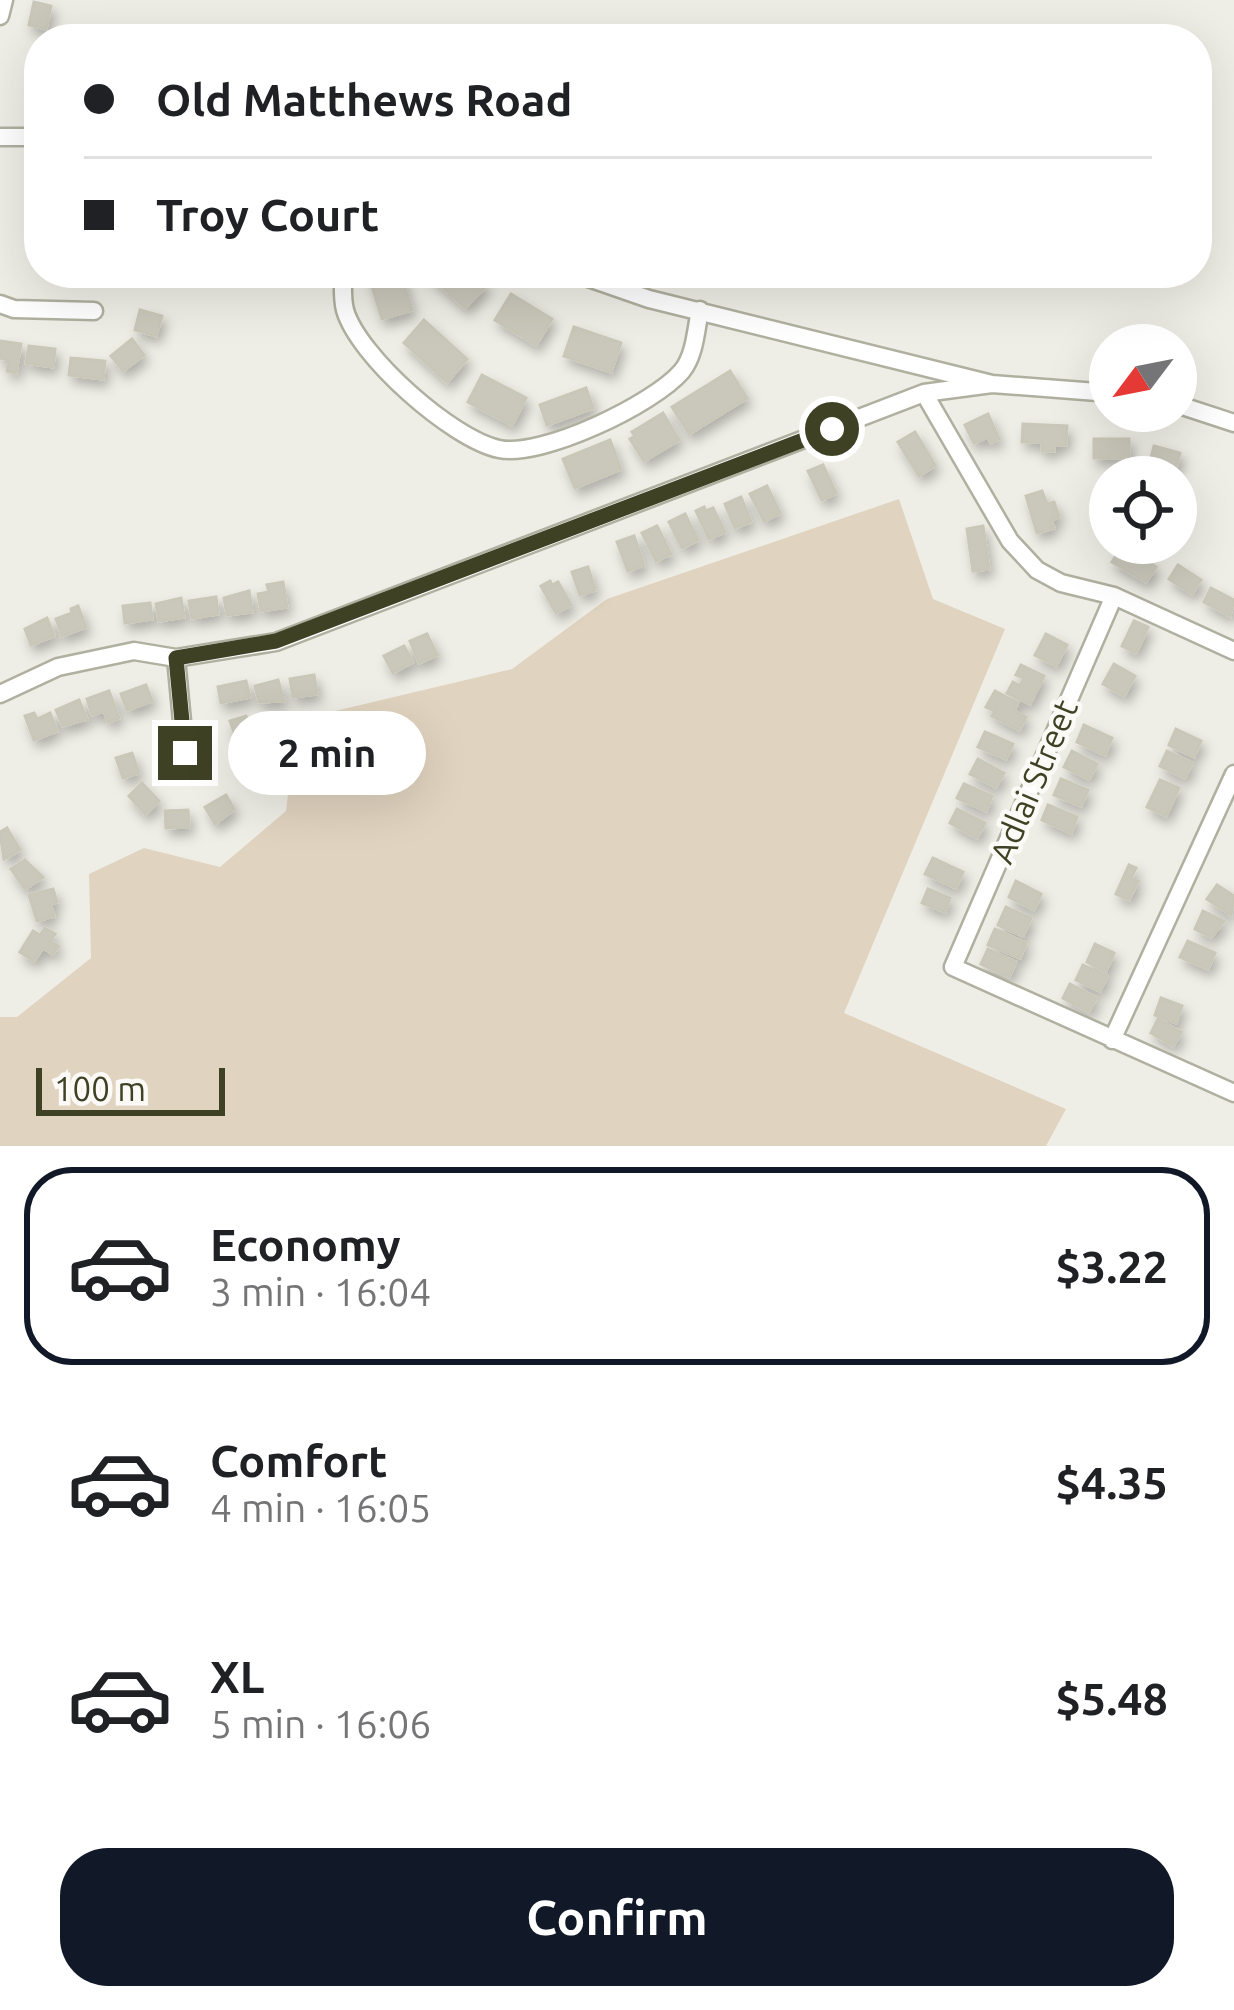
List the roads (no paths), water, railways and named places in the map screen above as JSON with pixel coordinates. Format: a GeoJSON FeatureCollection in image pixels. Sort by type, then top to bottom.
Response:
{"type":"FeatureCollection","features":[{"type":"Feature","properties":{"kind":"street"},"geometry":{"type":"LineString","coordinates":[[0,16],[4,0]]}},
{"type":"Feature","properties":{"kind":"street"},"geometry":{"type":"LineString","coordinates":[[344,288],[345,310],[362,341],[437,418],[466,439],[502,450],[542,446],[574,434],[665,385],[691,356],[700,310]]}},
{"type":"Feature","properties":{"kind":"street"},"geometry":{"type":"LineString","coordinates":[[619,288],[992,384],[1089,391]]}},
{"type":"Feature","properties":{"kind":"street"},"geometry":{"type":"LineString","coordinates":[[0,304],[14,309],[94,311]]}},
{"type":"Feature","properties":{"kind":"street"},"geometry":{"type":"LineString","coordinates":[[0,694],[58,667],[134,651],[176,658],[276,641],[924,393],[992,384]]}},
{"type":"Feature","properties":{"kind":"street"},"geometry":{"type":"LineString","coordinates":[[924,393],[1010,541],[1037,570],[1060,583],[1114,596],[1234,651]]}},
{"type":"Feature","properties":{"kind":"street"},"geometry":{"type":"LineString","coordinates":[[1197,411],[1234,424]]}},
{"type":"Feature","properties":{"kind":"street","name":"Adlai Street"},"geometry":{"type":"LineString","coordinates":[[1112,1040],[953,967],[1114,596]]}},
{"type":"Feature","properties":{"kind":"street"},"geometry":{"type":"LineString","coordinates":[[176,658],[185,753]]}},
{"type":"Feature","properties":{"kind":"street"},"geometry":{"type":"LineString","coordinates":[[1234,775],[1112,1040],[1234,1093]]}}]}
